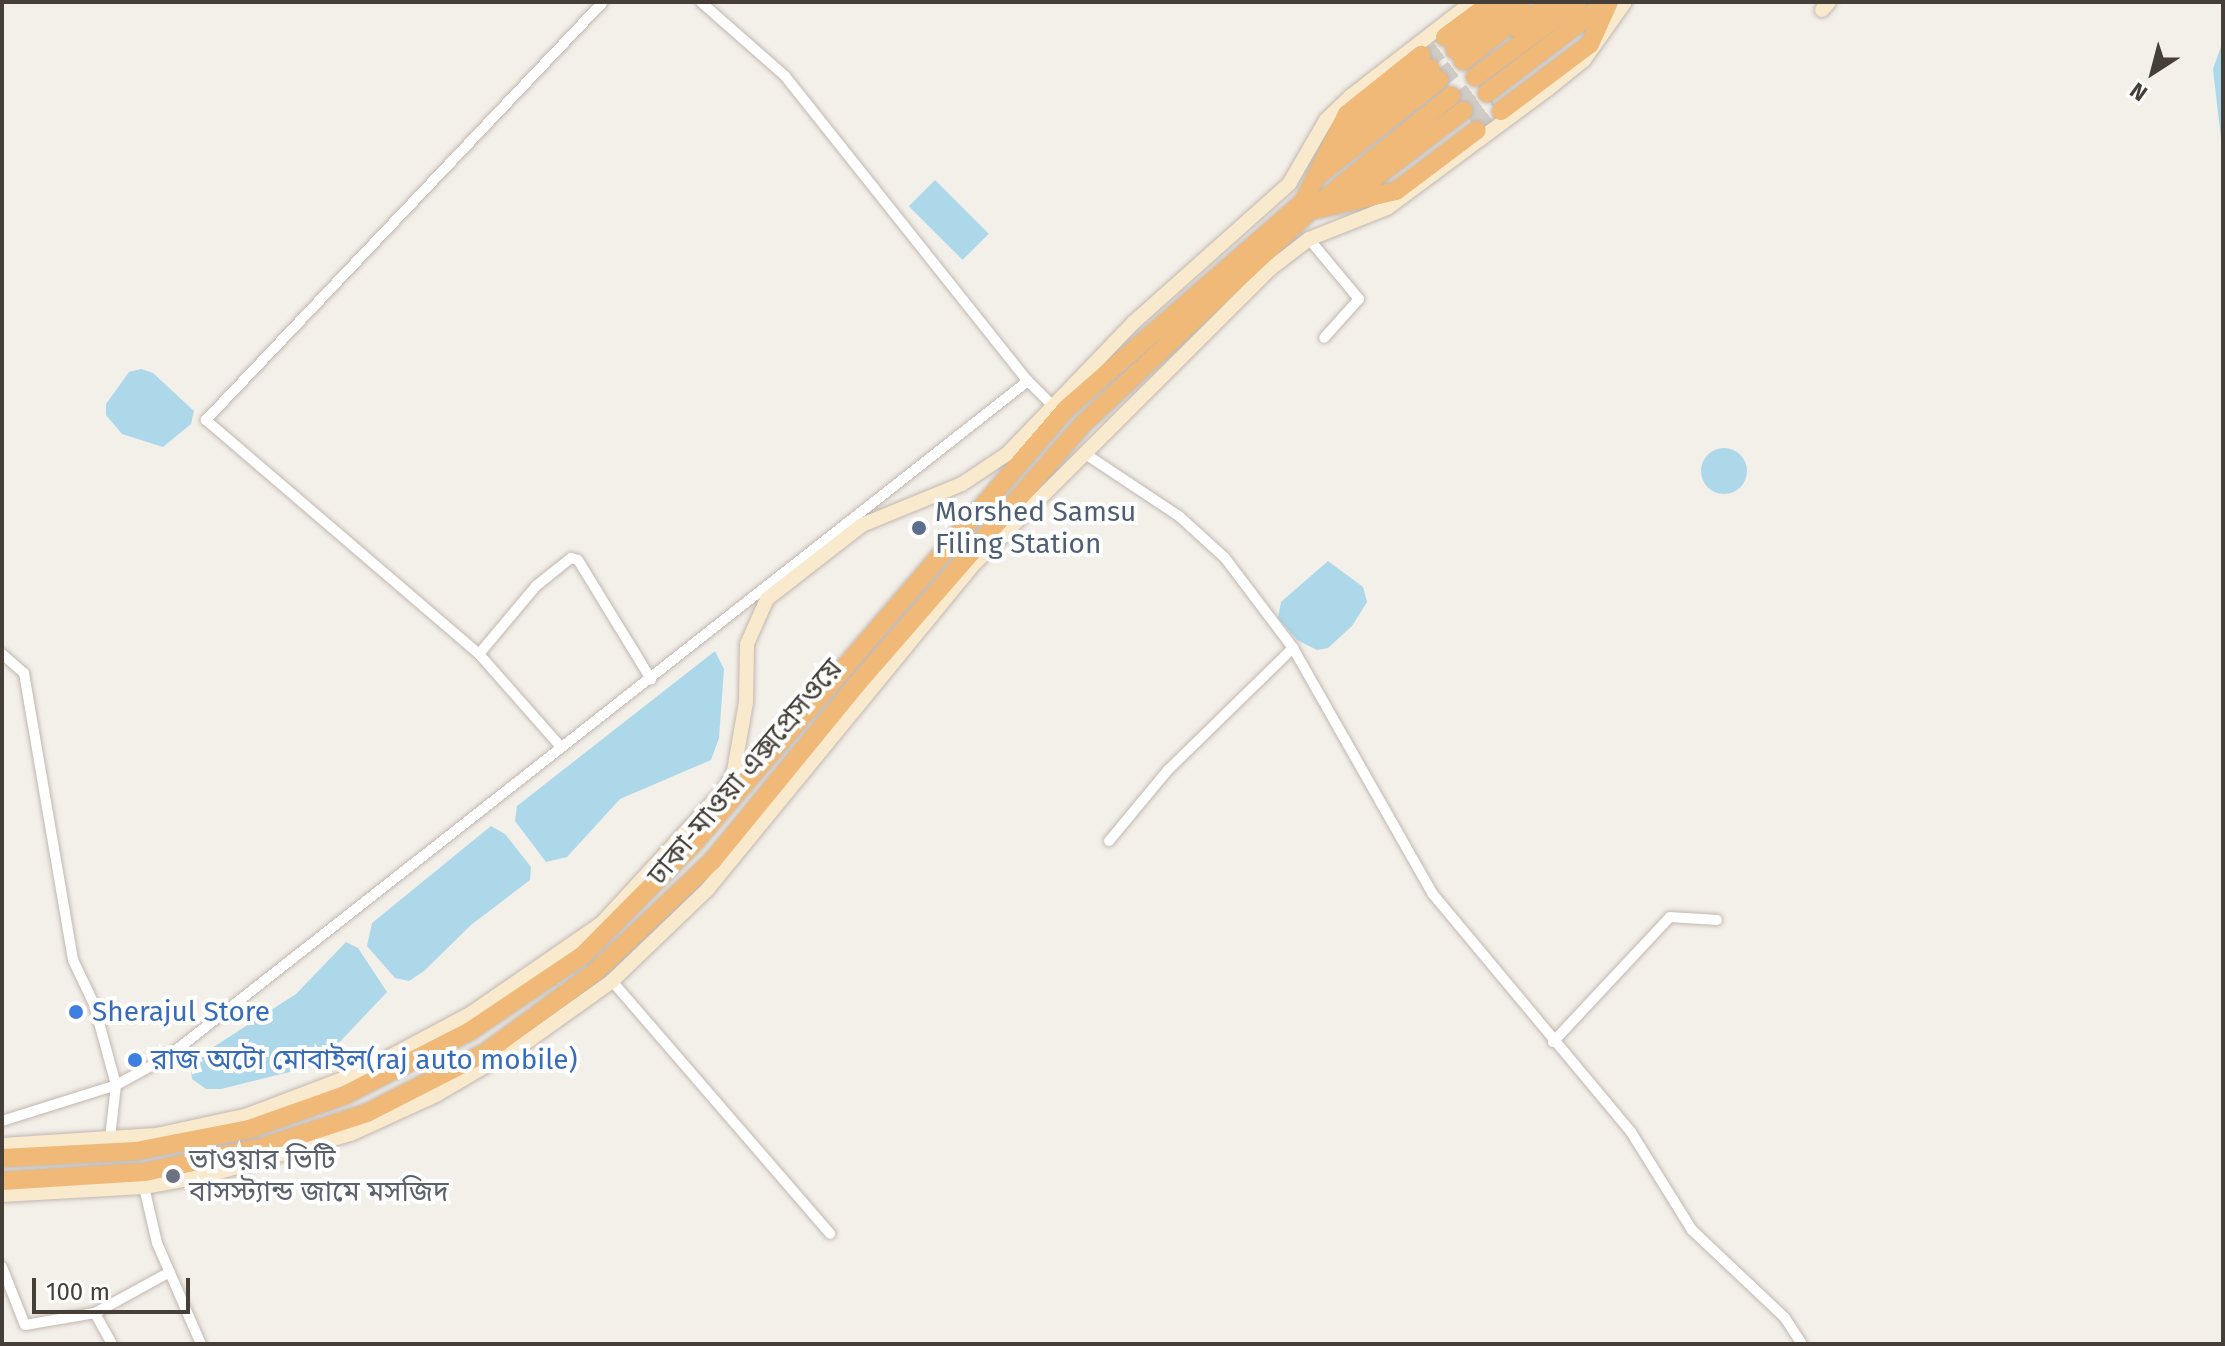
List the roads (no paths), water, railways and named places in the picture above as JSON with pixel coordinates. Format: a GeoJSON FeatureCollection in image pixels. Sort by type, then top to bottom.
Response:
{"type":"FeatureCollection","features":[{"type":"Feature","properties":{"kind":"highway"},"geometry":{"type":"LineString","coordinates":[[1473,74],[1492,2]]}},
{"type":"Feature","properties":{"kind":"highway"},"geometry":{"type":"LineString","coordinates":[[1473,74],[1502,2]]}},
{"type":"Feature","properties":{"kind":"highway"},"geometry":{"type":"LineString","coordinates":[[1473,74],[1518,2]]}},
{"type":"Feature","properties":{"kind":"highway"},"geometry":{"type":"LineString","coordinates":[[1473,74],[1529,2]]}},
{"type":"Feature","properties":{"kind":"highway"},"geometry":{"type":"LineString","coordinates":[[1473,74],[1538,2]]}},
{"type":"Feature","properties":{"kind":"highway"},"geometry":{"type":"LineString","coordinates":[[1473,74],[1551,2]]}},
{"type":"Feature","properties":{"kind":"highway"},"geometry":{"type":"LineString","coordinates":[[1473,74],[1578,2]]}},
{"type":"Feature","properties":{"kind":"highway"},"geometry":{"type":"LineString","coordinates":[[1473,74],[1602,9]]}},
{"type":"Feature","properties":{"kind":"highway"},"geometry":{"type":"LineString","coordinates":[[1473,74],[1602,9]]}},
{"type":"Feature","properties":{"kind":"highway","name":"ঢাকা-মাওয়া এক্সপ্রেসওয়ে"},"geometry":{"type":"LineString","coordinates":[[1320,206],[1319,171],[1336,135],[1449,92]]}},
{"type":"Feature","properties":{"kind":"highway","name":"ঢাকা-মাওয়া এক্সপ্রেসওয়ে"},"geometry":{"type":"LineString","coordinates":[[1319,171],[1449,92]]}},
{"type":"Feature","properties":{"kind":"highway","name":"ঢাকা-মাওয়া এক্সপ্রেসওয়ে"},"geometry":{"type":"LineString","coordinates":[[1320,206],[1370,197],[1449,92]]}},
{"type":"Feature","properties":{"kind":"highway","name":"ঢাকা-মাওয়া এক্সপ্রেসওয়ে"},"geometry":{"type":"LineString","coordinates":[[2,1181],[145,1172],[263,1147],[367,1113],[485,1053],[594,973],[713,860],[856,685],[1084,423],[1449,92]]}},
{"type":"Feature","properties":{"kind":"highway","name":"ঢাকা-মাওয়া এক্সপ্রেসওয়ে"},"geometry":{"type":"LineString","coordinates":[[2,1158],[136,1151],[263,1125],[345,1095],[470,1031],[583,955],[693,844],[1067,408],[1320,206],[1449,92]]}},
{"type":"Feature","properties":{"kind":"street"},"geometry":{"type":"LineString","coordinates":[[561,747],[479,654],[206,420],[603,2]]}},
{"type":"Feature","properties":{"kind":"street"},"geometry":{"type":"LineString","coordinates":[[701,2],[785,76],[1028,381],[1052,405]]}},
{"type":"Feature","properties":{"kind":"street"},"geometry":{"type":"LineString","coordinates":[[2,1145],[156,1135],[245,1116],[361,1072],[470,1014],[602,923],[724,790],[734,771],[741,745],[747,644],[767,599],[862,525],[988,468],[1134,322],[1289,184],[1326,120],[1351,96],[1472,2]]}},
{"type":"Feature","properties":{"kind":"street"},"geometry":{"type":"LineString","coordinates":[[2,1195],[144,1187],[206,1176],[351,1134],[449,1087],[612,981],[707,890],[927,618],[1084,453],[1270,269],[1309,239],[1387,208],[1475,144],[1584,60],[1625,2]]}},
{"type":"Feature","properties":{"kind":"street"},"geometry":{"type":"LineString","coordinates":[[1309,239],[1359,299],[1324,338]]}},
{"type":"Feature","properties":{"kind":"street"},"geometry":{"type":"LineString","coordinates":[[2,1121],[116,1085],[166,1058],[1028,381]]}},
{"type":"Feature","properties":{"kind":"street"},"geometry":{"type":"LineString","coordinates":[[1084,453],[1179,516],[1225,558],[1293,648],[1432,893],[1631,1132],[1692,1230],[1785,1318],[1802,1344]]}},
{"type":"Feature","properties":{"kind":"street"},"geometry":{"type":"LineString","coordinates":[[479,654],[536,586],[575,558],[651,679]]}},
{"type":"Feature","properties":{"kind":"street"},"geometry":{"type":"LineString","coordinates":[[1109,841],[1168,770],[1293,648]]}},
{"type":"Feature","properties":{"kind":"street"},"geometry":{"type":"LineString","coordinates":[[2,654],[24,673],[73,960],[94,1004],[116,1085],[110,1138]]}},
{"type":"Feature","properties":{"kind":"street"},"geometry":{"type":"LineString","coordinates":[[1553,1042],[1670,917],[1717,920]]}},
{"type":"Feature","properties":{"kind":"street"},"geometry":{"type":"LineString","coordinates":[[612,981],[830,1234]]}},
{"type":"Feature","properties":{"kind":"street"},"geometry":{"type":"LineString","coordinates":[[144,1187],[170,1272],[201,1344]]}},
{"type":"Feature","properties":{"kind":"street"},"geometry":{"type":"LineString","coordinates":[[2,1267],[25,1325],[95,1313],[170,1272]]}},
{"type":"Feature","properties":{"kind":"street"},"geometry":{"type":"LineString","coordinates":[[95,1313],[112,1344]]}},
{"type":"Feature","properties":{"kind":"water"},"geometry":{"type":"Polygon","coordinates":[[[2223,41],[2223,156],[2213,69],[2223,41]]]}},
{"type":"Feature","properties":{"kind":"water"},"geometry":{"type":"Polygon","coordinates":[[[935,180],[989,234],[963,260],[909,206],[935,180]]]}},
{"type":"Feature","properties":{"kind":"water"},"geometry":{"type":"Polygon","coordinates":[[[141,369],[153,373],[194,411],[191,424],[163,447],[122,434],[106,415],[106,404],[129,372],[141,369]]]}},
{"type":"Feature","properties":{"kind":"water"},"geometry":{"type":"Polygon","coordinates":[[[1724,448],[1740,455],[1747,471],[1740,487],[1724,494],[1708,487],[1701,471],[1708,455],[1724,448]]]}},
{"type":"Feature","properties":{"kind":"water"},"geometry":{"type":"Polygon","coordinates":[[[1328,561],[1363,587],[1367,602],[1352,626],[1328,648],[1317,650],[1297,640],[1278,618],[1281,602],[1328,561]]]}},
{"type":"Feature","properties":{"kind":"water"},"geometry":{"type":"Polygon","coordinates":[[[715,651],[724,669],[719,738],[711,760],[620,799],[567,857],[546,862],[515,821],[517,806],[715,651]]]}},
{"type":"Feature","properties":{"kind":"water"},"geometry":{"type":"Polygon","coordinates":[[[491,826],[505,834],[531,867],[530,880],[471,925],[424,971],[409,981],[395,978],[367,946],[372,923],[491,826]]]}},
{"type":"Feature","properties":{"kind":"water"},"geometry":{"type":"Polygon","coordinates":[[[346,942],[358,948],[387,992],[318,1065],[221,1089],[206,1089],[192,1079],[190,1062],[296,994],[346,942]]]}},
{"type":"Feature","properties":{"kind":"tunnel"},"geometry":{"type":"LineString","coordinates":[[1425,61],[1449,43]]}},
{"type":"Feature","properties":{"kind":"tunnel"},"geometry":{"type":"LineString","coordinates":[[1439,80],[1463,61]]}},
{"type":"Feature","properties":{"kind":"tunnel"},"geometry":{"type":"LineString","coordinates":[[1457,103],[1481,84]]}},
{"type":"Feature","properties":{"kind":"tunnel"},"geometry":{"type":"LineString","coordinates":[[1467,117],[1491,99]]}},
{"type":"Feature","properties":{"kind":"tunnel"},"geometry":{"type":"LineString","coordinates":[[1477,130],[1501,111]]}},
{"type":"Feature","properties":{"kind":"place","name":"Morshed Samsu Filing Station"},"geometry":{"type":"Point","coordinates":[919,528]}},
{"type":"Feature","properties":{"kind":"place","name":"Sherajul Store"},"geometry":{"type":"Point","coordinates":[76,1012]}},
{"type":"Feature","properties":{"kind":"place","name":"রাজ অটো মোবাইল(raj auto mobile)"},"geometry":{"type":"Point","coordinates":[135,1060]}},
{"type":"Feature","properties":{"kind":"place","name":"ভাওয়ার ভিটি বাসস্ট্যান্ড জামে মসজিদ"},"geometry":{"type":"Point","coordinates":[173,1176]}}]}
